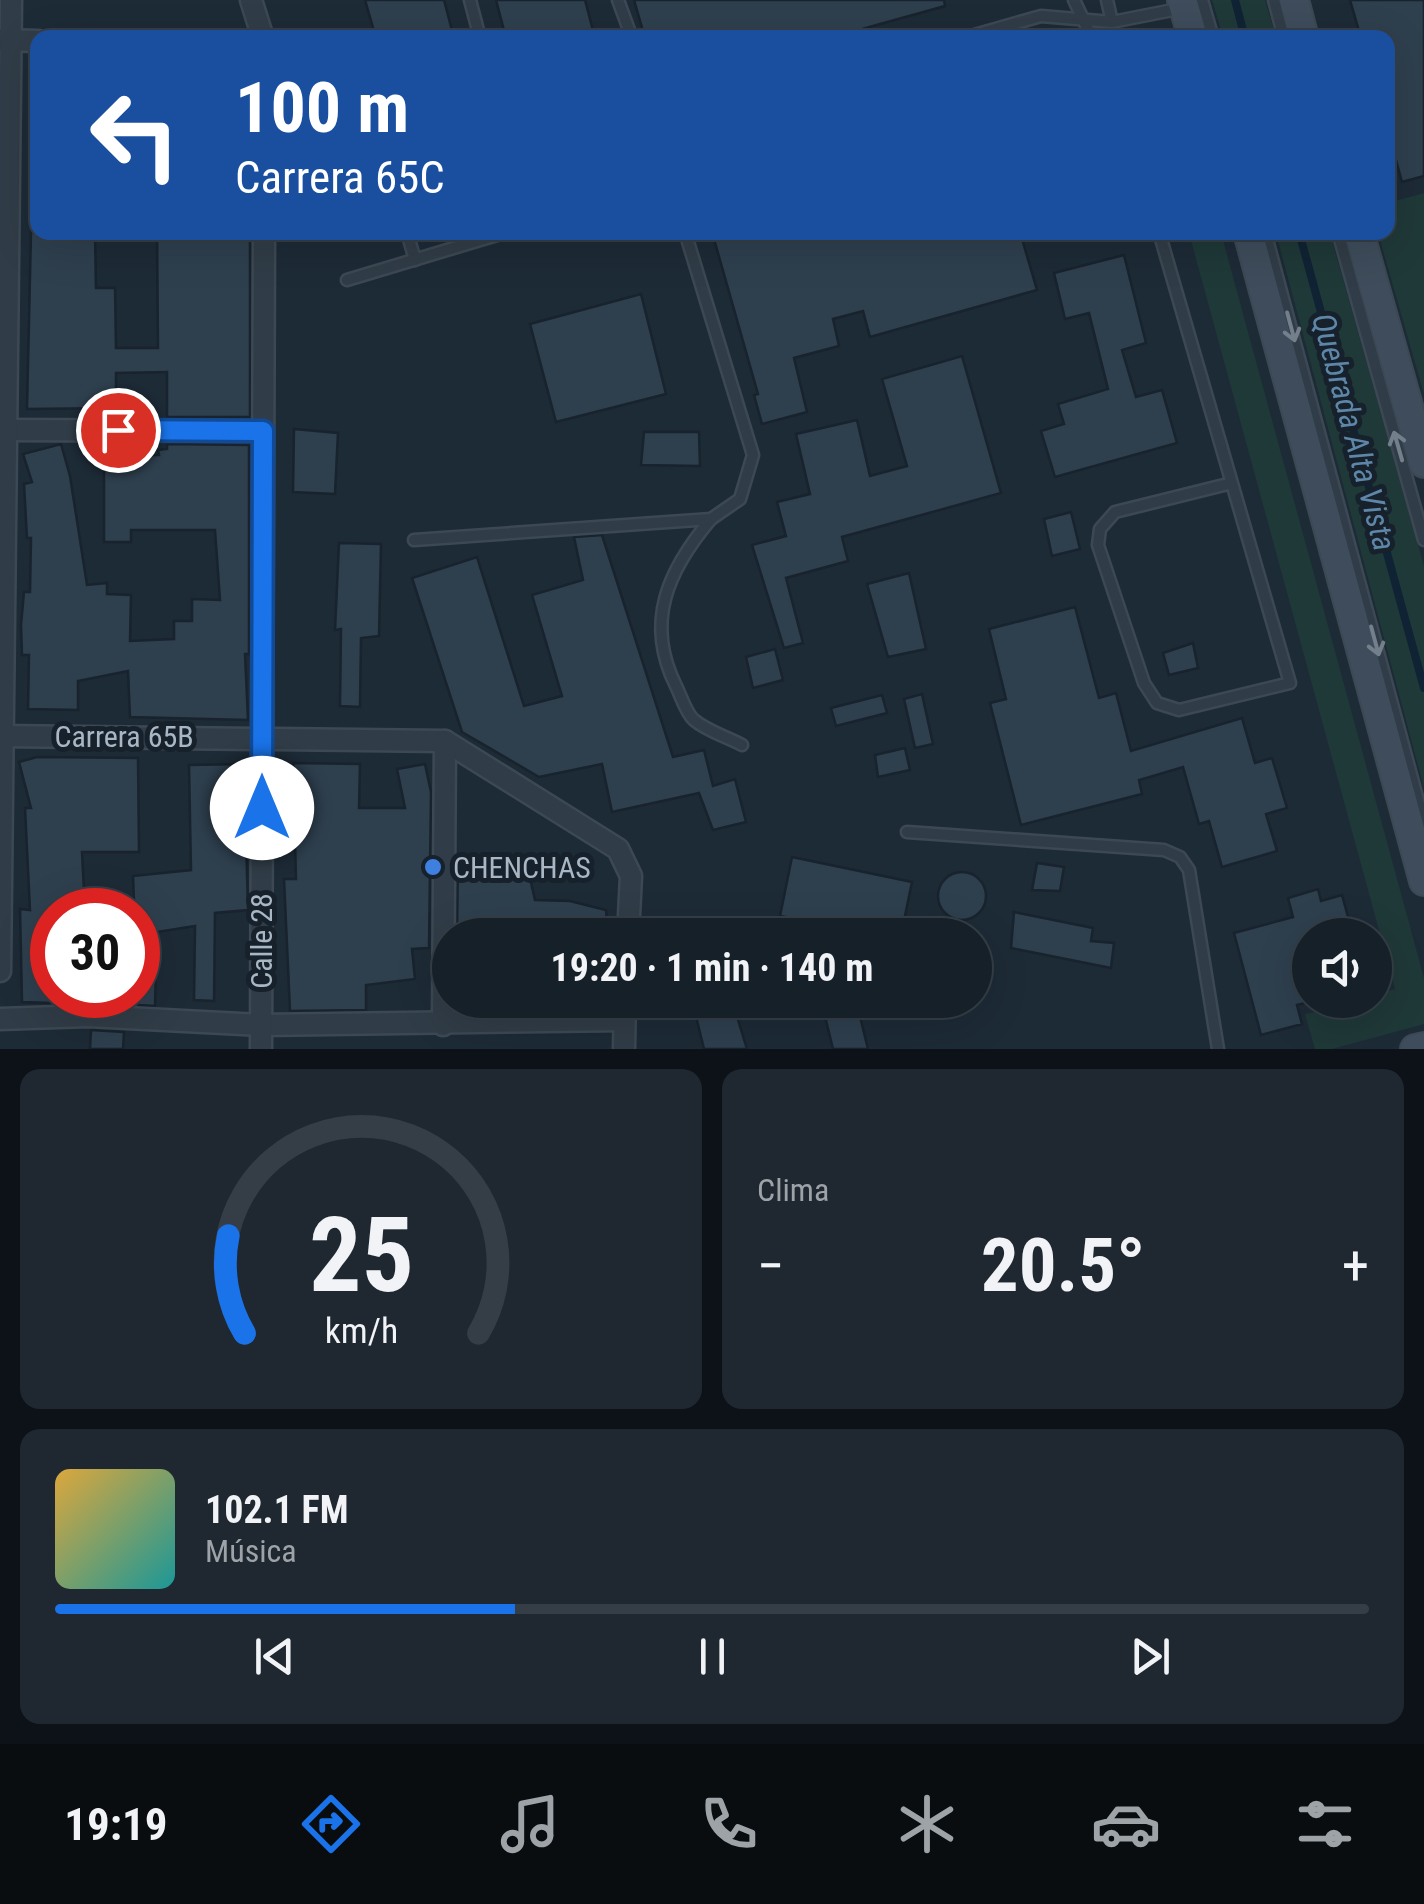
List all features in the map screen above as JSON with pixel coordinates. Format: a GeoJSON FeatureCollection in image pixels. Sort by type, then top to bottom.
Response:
{"type":"FeatureCollection","features":[{"type":"Feature","properties":{"kind":"main road"},"geometry":{"type":"LineString","coordinates":[[1294,0],[1302,30]]}},
{"type":"Feature","properties":{"kind":"main road"},"geometry":{"type":"LineString","coordinates":[[1190,3],[1192,30]]}},
{"type":"Feature","properties":{"kind":"main road"},"geometry":{"type":"LineString","coordinates":[[1250,240],[1424,881]]}},
{"type":"Feature","properties":{"kind":"main road"},"geometry":{"type":"LineString","coordinates":[[1361,240],[1424,464]]}},
{"type":"Feature","properties":{"kind":"main road"},"geometry":{"type":"LineString","coordinates":[[1415,1049],[1424,1047]]}},
{"type":"Feature","properties":{"kind":"street"},"geometry":{"type":"LineString","coordinates":[[0,971],[5,40],[11,0]]}},
{"type":"Feature","properties":{"kind":"street"},"geometry":{"type":"LineString","coordinates":[[250,0],[260,30]]}},
{"type":"Feature","properties":{"kind":"street"},"geometry":{"type":"LineString","coordinates":[[5,40],[30,41]]}},
{"type":"Feature","properties":{"kind":"street","name":"Calle 28"},"geometry":{"type":"LineString","coordinates":[[260,1049],[264,240]]}},
{"type":"Feature","properties":{"kind":"street"},"geometry":{"type":"LineString","coordinates":[[4,430],[263,431]]}},
{"type":"Feature","properties":{"kind":"street","name":"Carrera 65B"},"geometry":{"type":"LineString","coordinates":[[3,736],[445,741]]}},
{"type":"Feature","properties":{"kind":"street"},"geometry":{"type":"LineString","coordinates":[[445,741],[618,849],[628,864],[628,918]]}},
{"type":"Feature","properties":{"kind":"street"},"geometry":{"type":"LineString","coordinates":[[443,1025],[445,741]]}},
{"type":"Feature","properties":{"kind":"street"},"geometry":{"type":"LineString","coordinates":[[0,1019],[88,1016],[261,1026],[443,1025],[527,1018]]}},
{"type":"Feature","properties":{"kind":"street"},"geometry":{"type":"LineString","coordinates":[[624,1018],[624,1049]]}},
{"type":"Feature","properties":{"kind":"lane"},"geometry":{"type":"LineString","coordinates":[[470,0],[478,30]]}},
{"type":"Feature","properties":{"kind":"lane"},"geometry":{"type":"LineString","coordinates":[[618,0],[629,30]]}},
{"type":"Feature","properties":{"kind":"lane"},"geometry":{"type":"LineString","coordinates":[[1074,0],[1088,30]]}},
{"type":"Feature","properties":{"kind":"lane"},"geometry":{"type":"LineString","coordinates":[[1107,0],[1112,22]]}},
{"type":"Feature","properties":{"kind":"lane"},"geometry":{"type":"LineString","coordinates":[[1274,0],[1282,30]]}},
{"type":"Feature","properties":{"kind":"lane"},"geometry":{"type":"LineString","coordinates":[[992,30],[1041,16],[1112,22],[1190,3],[1207,30]]}},
{"type":"Feature","properties":{"kind":"lane"},"geometry":{"type":"LineString","coordinates":[[410,240],[416,260]]}},
{"type":"Feature","properties":{"kind":"lane"},"geometry":{"type":"LineString","coordinates":[[347,280],[482,240]]}},
{"type":"Feature","properties":{"kind":"lane"},"geometry":{"type":"LineString","coordinates":[[687,240],[753,455],[740,499],[711,519],[686,548],[665,587],[658,632],[671,676],[692,719],[742,745]]}},
{"type":"Feature","properties":{"kind":"lane"},"geometry":{"type":"LineString","coordinates":[[1160,240],[1232,483],[1290,683],[1179,710],[1156,703],[1144,683],[1098,546],[1100,529],[1115,512],[1232,483]]}},
{"type":"Feature","properties":{"kind":"lane"},"geometry":{"type":"LineString","coordinates":[[1267,240],[1424,823]]}},
{"type":"Feature","properties":{"kind":"lane"},"geometry":{"type":"LineString","coordinates":[[1340,240],[1424,540]]}},
{"type":"Feature","properties":{"kind":"lane"},"geometry":{"type":"LineString","coordinates":[[414,540],[711,519]]}},
{"type":"Feature","properties":{"kind":"lane"},"geometry":{"type":"LineString","coordinates":[[907,832],[1164,850],[1180,857],[1189,870],[1210,979],[1218,1049]]}},
{"type":"Feature","properties":{"kind":"green space"},"geometry":{"type":"Polygon","coordinates":[[[1212,0],[1265,0],[1274,30],[1221,30],[1212,0]]]}},
{"type":"Feature","properties":{"kind":"green space"},"geometry":{"type":"Polygon","coordinates":[[[1424,193],[1424,394],[1380,240],[1395,240],[1395,201],[1424,193]]]}},
{"type":"Feature","properties":{"kind":"green space"},"geometry":{"type":"Polygon","coordinates":[[[1191,240],[1223,240],[1424,978],[1424,1024],[1332,1049],[1315,1049],[1306,1018],[1392,1018],[1392,918],[1376,918],[1191,240]]]}},
{"type":"Feature","properties":{"kind":"green space"},"geometry":{"type":"Polygon","coordinates":[[[1278,240],[1332,240],[1424,566],[1424,788],[1278,240]]]}},
{"type":"Feature","properties":{"kind":"building"},"geometry":{"type":"Polygon","coordinates":[[[365,0],[444,0],[452,30],[374,30],[365,0]]]}},
{"type":"Feature","properties":{"kind":"building"},"geometry":{"type":"Polygon","coordinates":[[[496,0],[585,0],[593,30],[504,30],[496,0]]]}},
{"type":"Feature","properties":{"kind":"building"},"geometry":{"type":"Polygon","coordinates":[[[634,0],[944,0],[945,6],[859,30],[643,30],[634,0]]]}},
{"type":"Feature","properties":{"kind":"building"},"geometry":{"type":"Polygon","coordinates":[[[1350,0],[1424,0],[1424,176],[1402,182],[1395,156],[1395,30],[1359,30],[1350,0]]]}},
{"type":"Feature","properties":{"kind":"building"},"geometry":{"type":"Polygon","coordinates":[[[31,240],[95,240],[96,288],[115,288],[116,348],[158,348],[157,240],[250,240],[250,417],[167,417],[167,372],[116,373],[116,408],[27,409],[31,240]]]}},
{"type":"Feature","properties":{"kind":"building"},"geometry":{"type":"Polygon","coordinates":[[[714,240],[1022,240],[1037,290],[870,337],[863,311],[833,319],[839,346],[794,358],[807,412],[762,424],[754,395],[758,394],[714,240]]]}},
{"type":"Feature","properties":{"kind":"building"},"geometry":{"type":"Polygon","coordinates":[[[1124,255],[1146,343],[1122,350],[1136,397],[1162,390],[1177,443],[1055,477],[1041,431],[1064,424],[1058,404],[1108,389],[1089,313],[1065,319],[1054,273],[1124,255]]]}},
{"type":"Feature","properties":{"kind":"building"},"geometry":{"type":"Polygon","coordinates":[[[641,294],[666,394],[556,422],[530,324],[641,294]]]}},
{"type":"Feature","properties":{"kind":"building"},"geometry":{"type":"Polygon","coordinates":[[[962,356],[1001,493],[842,537],[848,561],[786,578],[803,643],[784,648],[752,545],[786,536],[777,502],[810,494],[796,434],[857,420],[870,476],[907,466],[882,379],[962,356]]]}},
{"type":"Feature","properties":{"kind":"building"},"geometry":{"type":"Polygon","coordinates":[[[294,429],[338,433],[335,494],[293,492],[294,429]]]}},
{"type":"Feature","properties":{"kind":"building"},"geometry":{"type":"Polygon","coordinates":[[[644,432],[699,432],[700,466],[641,465],[644,432]]]}},
{"type":"Feature","properties":{"kind":"building"},"geometry":{"type":"Polygon","coordinates":[[[61,444],[70,476],[87,585],[107,583],[107,594],[131,595],[130,641],[174,639],[174,621],[192,621],[192,599],[220,600],[215,530],[131,530],[131,542],[104,542],[104,456],[159,455],[158,450],[167,449],[167,444],[249,445],[249,654],[245,654],[248,720],[130,717],[128,671],[78,681],[78,710],[28,709],[29,655],[22,655],[21,625],[24,592],[30,592],[31,538],[27,538],[24,484],[32,482],[23,454],[61,444]]]}},
{"type":"Feature","properties":{"kind":"building"},"geometry":{"type":"Polygon","coordinates":[[[1071,512],[1080,549],[1052,556],[1044,519],[1071,512]]]}},
{"type":"Feature","properties":{"kind":"building"},"geometry":{"type":"Polygon","coordinates":[[[602,535],[673,757],[704,750],[713,786],[735,779],[746,822],[713,830],[699,793],[612,812],[602,764],[539,777],[462,732],[412,578],[477,557],[524,706],[562,696],[532,595],[583,580],[574,537],[602,535]]]}},
{"type":"Feature","properties":{"kind":"building"},"geometry":{"type":"Polygon","coordinates":[[[339,543],[381,544],[379,636],[361,638],[360,707],[340,706],[341,629],[335,630],[339,543]]]}},
{"type":"Feature","properties":{"kind":"building"},"geometry":{"type":"Polygon","coordinates":[[[909,573],[926,649],[888,657],[867,584],[909,573]]]}},
{"type":"Feature","properties":{"kind":"building"},"geometry":{"type":"Polygon","coordinates":[[[1075,607],[1099,698],[1116,693],[1131,751],[1242,718],[1255,763],[1272,758],[1287,808],[1266,814],[1277,851],[1222,867],[1209,821],[1199,824],[1183,767],[1139,780],[1142,794],[1021,825],[990,703],[1006,699],[989,629],[1075,607]]]}},
{"type":"Feature","properties":{"kind":"building"},"geometry":{"type":"Polygon","coordinates":[[[1193,643],[1198,668],[1169,675],[1163,653],[1193,643]]]}},
{"type":"Feature","properties":{"kind":"building"},"geometry":{"type":"Polygon","coordinates":[[[775,649],[783,680],[753,688],[746,657],[775,649]]]}},
{"type":"Feature","properties":{"kind":"building"},"geometry":{"type":"Polygon","coordinates":[[[922,694],[933,744],[915,748],[904,699],[922,694]]]}},
{"type":"Feature","properties":{"kind":"building"},"geometry":{"type":"Polygon","coordinates":[[[882,695],[887,713],[836,726],[831,708],[882,695]]]}},
{"type":"Feature","properties":{"kind":"building"},"geometry":{"type":"Polygon","coordinates":[[[905,748],[910,770],[878,777],[875,755],[905,748]]]}},
{"type":"Feature","properties":{"kind":"building"},"geometry":{"type":"Polygon","coordinates":[[[37,757],[138,758],[139,852],[82,852],[84,888],[30,888],[30,910],[25,808],[31,808],[19,762],[37,757]]]}},
{"type":"Feature","properties":{"kind":"building"},"geometry":{"type":"Polygon","coordinates":[[[293,763],[360,764],[359,808],[405,808],[397,769],[425,764],[431,792],[429,948],[412,949],[415,979],[366,985],[366,1010],[290,1011],[284,879],[296,879],[293,763]]]}},
{"type":"Feature","properties":{"kind":"building"},"geometry":{"type":"Polygon","coordinates":[[[244,764],[248,910],[215,913],[214,1001],[194,1000],[195,926],[160,932],[160,888],[133,888],[133,876],[191,870],[189,765],[244,764]]]}},
{"type":"Feature","properties":{"kind":"building"},"geometry":{"type":"Polygon","coordinates":[[[458,855],[525,856],[535,900],[570,901],[606,910],[607,918],[457,918],[458,855]]]}},
{"type":"Feature","properties":{"kind":"building"},"geometry":{"type":"Polygon","coordinates":[[[792,857],[912,882],[905,918],[780,916],[792,857]]]}},
{"type":"Feature","properties":{"kind":"building"},"geometry":{"type":"Polygon","coordinates":[[[1037,863],[1064,867],[1060,891],[1032,890],[1037,863]]]}},
{"type":"Feature","properties":{"kind":"building"},"geometry":{"type":"Polygon","coordinates":[[[953,874],[971,874],[984,887],[984,905],[971,918],[953,918],[940,905],[940,887],[953,874]]]}},
{"type":"Feature","properties":{"kind":"building"},"geometry":{"type":"Polygon","coordinates":[[[1318,889],[1321,901],[1342,895],[1348,918],[1292,918],[1292,1018],[1300,1018],[1302,1024],[1261,1035],[1234,933],[1293,917],[1288,898],[1318,889]]]}},
{"type":"Feature","properties":{"kind":"building"},"geometry":{"type":"Polygon","coordinates":[[[20,909],[30,910],[30,1002],[22,1002],[20,909]]]}},
{"type":"Feature","properties":{"kind":"building"},"geometry":{"type":"Polygon","coordinates":[[[1014,912],[1093,928],[1091,941],[1114,943],[1111,968],[1011,948],[1014,912]]]}},
{"type":"Feature","properties":{"kind":"building"},"geometry":{"type":"Polygon","coordinates":[[[696,1018],[738,1018],[747,1049],[704,1049],[696,1018]]]}},
{"type":"Feature","properties":{"kind":"building"},"geometry":{"type":"Polygon","coordinates":[[[825,1018],[860,1018],[868,1049],[833,1049],[825,1018]]]}},
{"type":"Feature","properties":{"kind":"building"},"geometry":{"type":"Polygon","coordinates":[[[91,1030],[124,1032],[123,1049],[90,1049],[91,1030]]]}},
{"type":"Feature","properties":{"kind":"waterway","name":"Quebrada Alta Vista"},"geometry":{"type":"LineString","coordinates":[[1235,0],[1243,30]]}},
{"type":"Feature","properties":{"kind":"waterway","name":"Quebrada Alta Vista"},"geometry":{"type":"LineString","coordinates":[[1301,240],[1424,688]]}},
{"type":"Feature","properties":{"kind":"place","name":"CHENCHAS"},"geometry":{"type":"Point","coordinates":[433,867]}},
{"type":"Feature","properties":{"kind":"route"},"geometry":{"type":"LineString","coordinates":[[118,430],[263,431],[262,808]]}}]}
